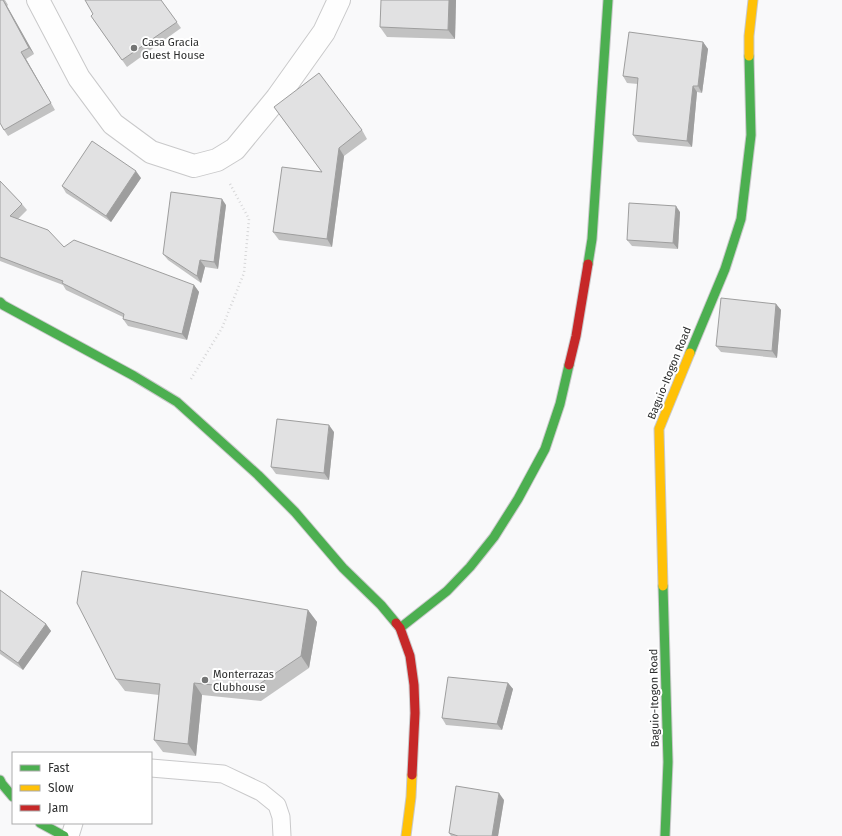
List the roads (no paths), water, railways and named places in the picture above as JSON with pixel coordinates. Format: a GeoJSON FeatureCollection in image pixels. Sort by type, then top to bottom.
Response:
{"type":"FeatureCollection","features":[{"type":"Feature","properties":{"kind":"street"},"geometry":{"type":"LineString","coordinates":[[38,0],[79,78],[113,124],[151,152],[194,166],[217,160],[235,149],[277,98],[324,32],[339,0]]}},
{"type":"Feature","properties":{"kind":"street"},"geometry":{"type":"LineString","coordinates":[[400,628],[447,591],[470,567],[494,537],[518,499],[545,449],[560,404],[576,336],[592,239],[608,0]]}},
{"type":"Feature","properties":{"kind":"street","name":"Baguio-Itogon Road"},"geometry":{"type":"LineString","coordinates":[[665,836],[668,762],[659,429],[725,269],[741,219],[751,135],[749,36],[753,0]]}},
{"type":"Feature","properties":{"kind":"street"},"geometry":{"type":"LineString","coordinates":[[0,302],[134,376],[177,402],[258,475],[295,512],[343,568],[381,605],[400,628],[410,656],[414,685],[415,714],[411,797],[406,836]]}},
{"type":"Feature","properties":{"kind":"street"},"geometry":{"type":"LineString","coordinates":[[0,780],[12,796]]}},
{"type":"Feature","properties":{"kind":"street"},"geometry":{"type":"LineString","coordinates":[[42,824],[64,836]]}},
{"type":"Feature","properties":{"kind":"lane"},"geometry":{"type":"LineString","coordinates":[[152,768],[223,774],[261,792],[277,805],[281,817],[282,836]]}},
{"type":"Feature","properties":{"kind":"lane"},"geometry":{"type":"LineString","coordinates":[[70,836],[74,824]]}},
{"type":"Feature","properties":{"kind":"place","name":"Casa Gracia Guest House"},"geometry":{"type":"Point","coordinates":[134,48]}},
{"type":"Feature","properties":{"kind":"place","name":"Monterrazas Clubhouse"},"geometry":{"type":"Point","coordinates":[205,680]}}]}
